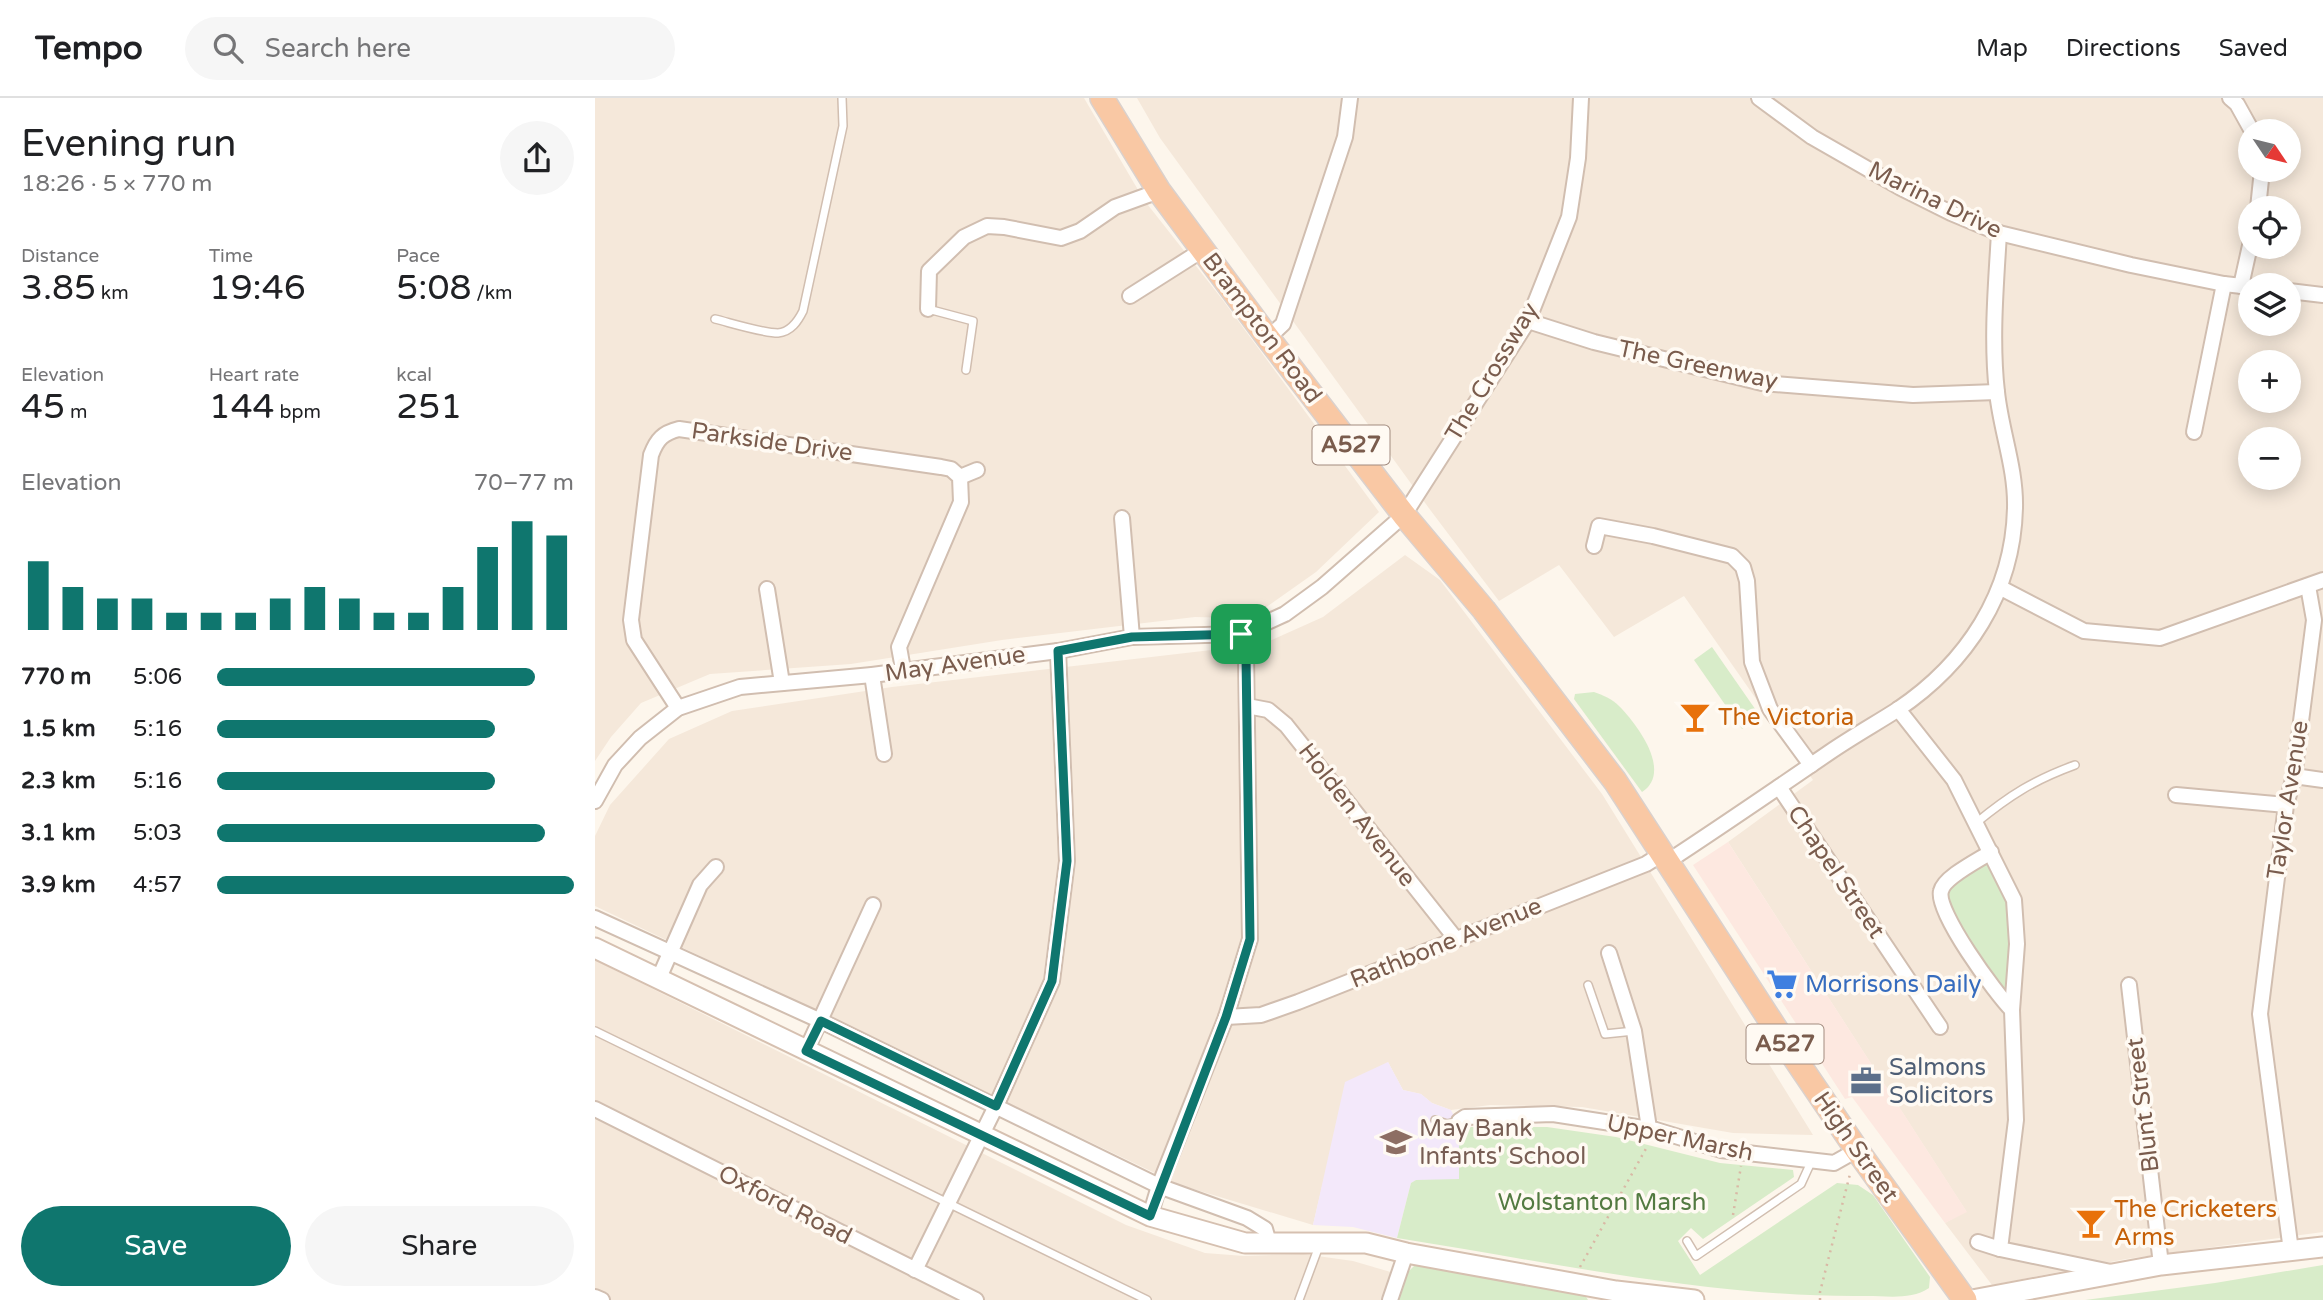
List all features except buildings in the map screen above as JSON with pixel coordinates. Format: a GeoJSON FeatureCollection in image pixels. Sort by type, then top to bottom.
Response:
{"type":"FeatureCollection","features":[{"type":"Feature","properties":{"kind":"highway","name":"Brampton Road"},"geometry":{"type":"LineString","coordinates":[[1102,98],[1160,191],[1268,338],[1404,515],[1484,610],[1615,781]]}},
{"type":"Feature","properties":{"kind":"highway","name":"High Street"},"geometry":{"type":"LineString","coordinates":[[1615,781],[1857,1150],[1965,1300]]}},
{"type":"Feature","properties":{"kind":"main road"},"geometry":{"type":"LineString","coordinates":[[595,948],[1150,1216],[1245,1242],[1366,1243],[1406,1253],[1571,1283],[1614,1296],[1694,1300]]}},
{"type":"Feature","properties":{"kind":"main road"},"geometry":{"type":"LineString","coordinates":[[1972,1300],[2161,1265],[2323,1247]]}},
{"type":"Feature","properties":{"kind":"street"},"geometry":{"type":"LineString","coordinates":[[1268,338],[1283,324],[1345,138],[1350,98]]}},
{"type":"Feature","properties":{"kind":"street","name":"The Crossway"},"geometry":{"type":"LineString","coordinates":[[1404,515],[1528,321],[1569,217],[1578,158],[1581,98]]}},
{"type":"Feature","properties":{"kind":"street","name":"Marina Drive"},"geometry":{"type":"LineString","coordinates":[[1759,98],[1812,137],[1901,188],[1999,233],[2131,265],[2238,286]]}},
{"type":"Feature","properties":{"kind":"street"},"geometry":{"type":"LineString","coordinates":[[2230,98],[2237,104],[2245,119]]}},
{"type":"Feature","properties":{"kind":"street"},"geometry":{"type":"LineString","coordinates":[[927,309],[929,271],[964,237],[986,226],[1061,238],[1080,231],[1115,208],[1160,191]]}},
{"type":"Feature","properties":{"kind":"street","name":"Rathbone Avenue"},"geometry":{"type":"LineString","coordinates":[[1226,1017],[1274,1010],[1664,858],[1783,785],[1898,709],[1952,665],[1976,634],[2001,588],[2013,533],[2015,505],[2011,458],[1997,392],[1995,304],[1999,233]]}},
{"type":"Feature","properties":{"kind":"street"},"geometry":{"type":"LineString","coordinates":[[1130,296],[1204,250]]}},
{"type":"Feature","properties":{"kind":"street"},"geometry":{"type":"LineString","coordinates":[[2194,432],[2224,284]]}},
{"type":"Feature","properties":{"kind":"street"},"geometry":{"type":"LineString","coordinates":[[2301,292],[2323,295]]}},
{"type":"Feature","properties":{"kind":"street","name":"The Greenway"},"geometry":{"type":"LineString","coordinates":[[1528,321],[1594,342],[1762,383],[1913,395],[1997,392]]}},
{"type":"Feature","properties":{"kind":"street","name":"Parkside Drive"},"geometry":{"type":"LineString","coordinates":[[678,708],[635,640],[631,621],[651,454],[656,442],[666,432],[679,429],[940,467],[951,469],[960,477]]}},
{"type":"Feature","properties":{"kind":"street"},"geometry":{"type":"LineString","coordinates":[[903,669],[899,647],[961,502],[960,477],[977,470]]}},
{"type":"Feature","properties":{"kind":"street","name":"May Avenue"},"geometry":{"type":"LineString","coordinates":[[595,801],[615,765],[640,738],[678,708],[740,687],[872,675],[1058,651],[1132,637],[1241,634],[1285,614],[1322,587],[1404,515]]}},
{"type":"Feature","properties":{"kind":"street"},"geometry":{"type":"LineString","coordinates":[[1122,519],[1132,637]]}},
{"type":"Feature","properties":{"kind":"street"},"geometry":{"type":"LineString","coordinates":[[1594,546],[1598,526],[1653,536],[1732,556],[1743,568],[1747,582],[1752,662],[1756,674],[1770,709],[1811,765]]}},
{"type":"Feature","properties":{"kind":"street"},"geometry":{"type":"LineString","coordinates":[[2001,588],[2084,631],[2160,638],[2323,580]]}},
{"type":"Feature","properties":{"kind":"street","name":"Taylor Avenue"},"geometry":{"type":"LineString","coordinates":[[2291,1251],[2260,1014],[2286,805],[2294,776],[2314,620],[2308,586]]}},
{"type":"Feature","properties":{"kind":"street"},"geometry":{"type":"LineString","coordinates":[[767,589],[782,683]]}},
{"type":"Feature","properties":{"kind":"street"},"geometry":{"type":"LineString","coordinates":[[1150,1216],[1159,1186],[1226,1017],[1250,939],[1246,656],[1241,634]]}},
{"type":"Feature","properties":{"kind":"street"},"geometry":{"type":"LineString","coordinates":[[915,1270],[996,1106],[1052,981],[1067,861],[1058,651]]}},
{"type":"Feature","properties":{"kind":"street"},"geometry":{"type":"LineString","coordinates":[[872,675],[884,754]]}},
{"type":"Feature","properties":{"kind":"street","name":"Holden Avenue"},"geometry":{"type":"LineString","coordinates":[[1247,706],[1268,710],[1286,724],[1456,939]]}},
{"type":"Feature","properties":{"kind":"street"},"geometry":{"type":"LineString","coordinates":[[1898,709],[1954,780],[2014,900],[2017,944],[2011,1010],[2016,1120],[2000,1249]]}},
{"type":"Feature","properties":{"kind":"street"},"geometry":{"type":"LineString","coordinates":[[2294,776],[2323,780]]}},
{"type":"Feature","properties":{"kind":"street","name":"Chapel Street"},"geometry":{"type":"LineString","coordinates":[[1783,785],[1940,1027]]}},
{"type":"Feature","properties":{"kind":"street"},"geometry":{"type":"LineString","coordinates":[[2176,795],[2286,805]]}},
{"type":"Feature","properties":{"kind":"street"},"geometry":{"type":"LineString","coordinates":[[1991,852],[1945,882],[1940,892],[1943,909],[1995,993],[2011,1010]]}},
{"type":"Feature","properties":{"kind":"street"},"geometry":{"type":"LineString","coordinates":[[659,978],[700,885],[716,867]]}},
{"type":"Feature","properties":{"kind":"street"},"geometry":{"type":"LineString","coordinates":[[806,1051],[873,905]]}},
{"type":"Feature","properties":{"kind":"street"},"geometry":{"type":"LineString","coordinates":[[595,918],[821,1021],[1159,1186],[1247,1218],[1265,1229],[1269,1242]]}},
{"type":"Feature","properties":{"kind":"street"},"geometry":{"type":"LineString","coordinates":[[1609,953],[1634,1031],[1653,1129]]}},
{"type":"Feature","properties":{"kind":"street","name":"Blunt Street"},"geometry":{"type":"LineString","coordinates":[[2129,985],[2161,1265]]}},
{"type":"Feature","properties":{"kind":"street","name":"Oxford Road"},"geometry":{"type":"LineString","coordinates":[[595,1109],[915,1270],[949,1294],[976,1300]]}},
{"type":"Feature","properties":{"kind":"street","name":"Upper Marsh"},"geometry":{"type":"LineString","coordinates":[[1459,1121],[1465,1117],[1553,1114],[1653,1129],[1721,1150],[1834,1163],[1857,1150]]}},
{"type":"Feature","properties":{"kind":"street"},"geometry":{"type":"LineString","coordinates":[[1978,1242],[2117,1273]]}},
{"type":"Feature","properties":{"kind":"street"},"geometry":{"type":"LineString","coordinates":[[1390,1300],[1406,1253]]}},
{"type":"Feature","properties":{"kind":"street"},"geometry":{"type":"LineString","coordinates":[[595,1297],[602,1300]]}},
{"type":"Feature","properties":{"kind":"lane"},"geometry":{"type":"LineString","coordinates":[[715,320],[778,333],[790,329],[797,322],[803,311],[843,126],[842,98]]}},
{"type":"Feature","properties":{"kind":"lane"},"geometry":{"type":"LineString","coordinates":[[927,309],[973,321],[966,370]]}},
{"type":"Feature","properties":{"kind":"lane"},"geometry":{"type":"LineString","coordinates":[[1976,823],[2007,796],[2043,776],[2075,765]]}},
{"type":"Feature","properties":{"kind":"lane"},"geometry":{"type":"LineString","coordinates":[[1588,985],[1605,1034],[1634,1031]]}},
{"type":"Feature","properties":{"kind":"lane"},"geometry":{"type":"LineString","coordinates":[[595,1031],[1147,1300]]}},
{"type":"Feature","properties":{"kind":"lane"},"geometry":{"type":"LineString","coordinates":[[1435,1120],[1441,1123],[1459,1121]]}},
{"type":"Feature","properties":{"kind":"lane"},"geometry":{"type":"LineString","coordinates":[[1687,1241],[1696,1256],[1801,1184],[1811,1160]]}},
{"type":"Feature","properties":{"kind":"lane"},"geometry":{"type":"LineString","coordinates":[[1299,1300],[1321,1242]]}},
{"type":"Feature","properties":{"kind":"path"},"geometry":{"type":"LineString","coordinates":[[1571,1283],[1653,1129]]}},
{"type":"Feature","properties":{"kind":"path"},"geometry":{"type":"LineString","coordinates":[[1820,1300],[1857,1150]]}},
{"type":"Feature","properties":{"kind":"path"},"geometry":{"type":"LineString","coordinates":[[1730,1232],[1743,1153]]}},
{"type":"Feature","properties":{"kind":"shaded area"},"geometry":{"type":"Polygon","coordinates":[[[595,98],[1084,98],[1144,200],[1222,299],[1379,512],[1316,572],[1265,608],[1232,618],[1195,617],[1002,640],[851,664],[710,674],[641,703],[611,737],[595,761],[595,98]]]}},
{"type":"Feature","properties":{"kind":"shaded area"},"geometry":{"type":"Polygon","coordinates":[[[1137,98],[2323,98],[2323,1232],[2126,1259],[1992,1285],[1945,1223],[1966,1211],[1728,842],[1813,780],[1684,596],[1614,637],[1559,565],[1499,601],[1160,138],[1137,98]]]}},
{"type":"Feature","properties":{"kind":"shaded area"},"geometry":{"type":"Polygon","coordinates":[[[1405,555],[1440,580],[1602,794],[1813,1135],[1733,1133],[1582,1107],[1490,1105],[1451,1110],[1432,1103],[1421,1094],[1403,1090],[1388,1062],[1326,1170],[1313,1225],[1180,1185],[595,906],[595,836],[610,805],[669,739],[732,711],[892,687],[1263,644],[1323,617],[1405,555]]]}},
{"type":"Feature","properties":{"kind":"shaded area"},"geometry":{"type":"Polygon","coordinates":[[[1728,842],[1967,1212],[1945,1223],[1852,1097],[1845,1099],[1693,865],[1728,842]]]}},
{"type":"Feature","properties":{"kind":"shaded area"},"geometry":{"type":"Polygon","coordinates":[[[595,960],[1126,1225],[1205,1253],[1244,1256],[1303,1254],[1353,1261],[1394,1273],[1384,1300],[595,1300],[595,960]]]}},
{"type":"Feature","properties":{"kind":"shaded area","name":"May Bank Infants' School"},"geometry":{"type":"Polygon","coordinates":[[[1388,1062],[1403,1090],[1421,1094],[1432,1103],[1451,1110],[1459,1127],[1459,1180],[1416,1180],[1411,1183],[1397,1238],[1353,1227],[1313,1225],[1345,1082],[1388,1062]]]}},
{"type":"Feature","properties":{"kind":"green space"},"geometry":{"type":"Polygon","coordinates":[[[1712,647],[1760,716],[1742,729],[1694,660],[1712,647]]]}},
{"type":"Feature","properties":{"kind":"green space"},"geometry":{"type":"Polygon","coordinates":[[[1594,692],[1619,706],[1635,724],[1649,748],[1654,773],[1651,783],[1642,792],[1574,699],[1575,694],[1594,692]]]}},
{"type":"Feature","properties":{"kind":"green space"},"geometry":{"type":"Polygon","coordinates":[[[1991,852],[2014,900],[2012,1010],[1943,909],[1945,882],[1991,852]]]}},
{"type":"Feature","properties":{"kind":"green space","name":"Wolstanton Marsh"},"geometry":{"type":"Polygon","coordinates":[[[1459,1127],[1547,1127],[1616,1137],[1720,1163],[1793,1170],[1794,1177],[1703,1239],[1691,1228],[1678,1241],[1700,1275],[1837,1183],[1858,1185],[1873,1195],[1930,1277],[1929,1288],[1915,1294],[1899,1296],[1750,1291],[1631,1277],[1397,1238],[1411,1183],[1416,1180],[1459,1179],[1459,1127]]]}},
{"type":"Feature","properties":{"kind":"green space","name":"Wolstanton Marsh"},"geometry":{"type":"Polygon","coordinates":[[[1415,1265],[1585,1295],[1588,1300],[1397,1300],[1405,1275],[1415,1265]]]}},
{"type":"Feature","properties":{"kind":"green space"},"geometry":{"type":"Polygon","coordinates":[[[2323,1265],[2323,1300],[2085,1300],[2215,1283],[2323,1265]]]}},
{"type":"Feature","properties":{"kind":"place","name":"The Victoria"},"geometry":{"type":"Point","coordinates":[1695,717]}},
{"type":"Feature","properties":{"kind":"place","name":"Morrisons Daily"},"geometry":{"type":"Point","coordinates":[1782,984]}},
{"type":"Feature","properties":{"kind":"place","name":"Salmons Solicitors"},"geometry":{"type":"Point","coordinates":[1866,1081]}},
{"type":"Feature","properties":{"kind":"place","name":"May Bank Infants' School"},"geometry":{"type":"Point","coordinates":[1396,1142]}},
{"type":"Feature","properties":{"kind":"place","name":"The Cricketers Arms"},"geometry":{"type":"Point","coordinates":[2091,1223]}},
{"type":"Feature","properties":{"kind":"route"},"geometry":{"type":"LineString","coordinates":[[1241,634],[1246,656],[1250,939],[1226,1017],[1159,1186],[1150,1216],[806,1051],[821,1021],[996,1106],[1052,981],[1067,861],[1058,651],[1132,637],[1241,634]]}}]}
